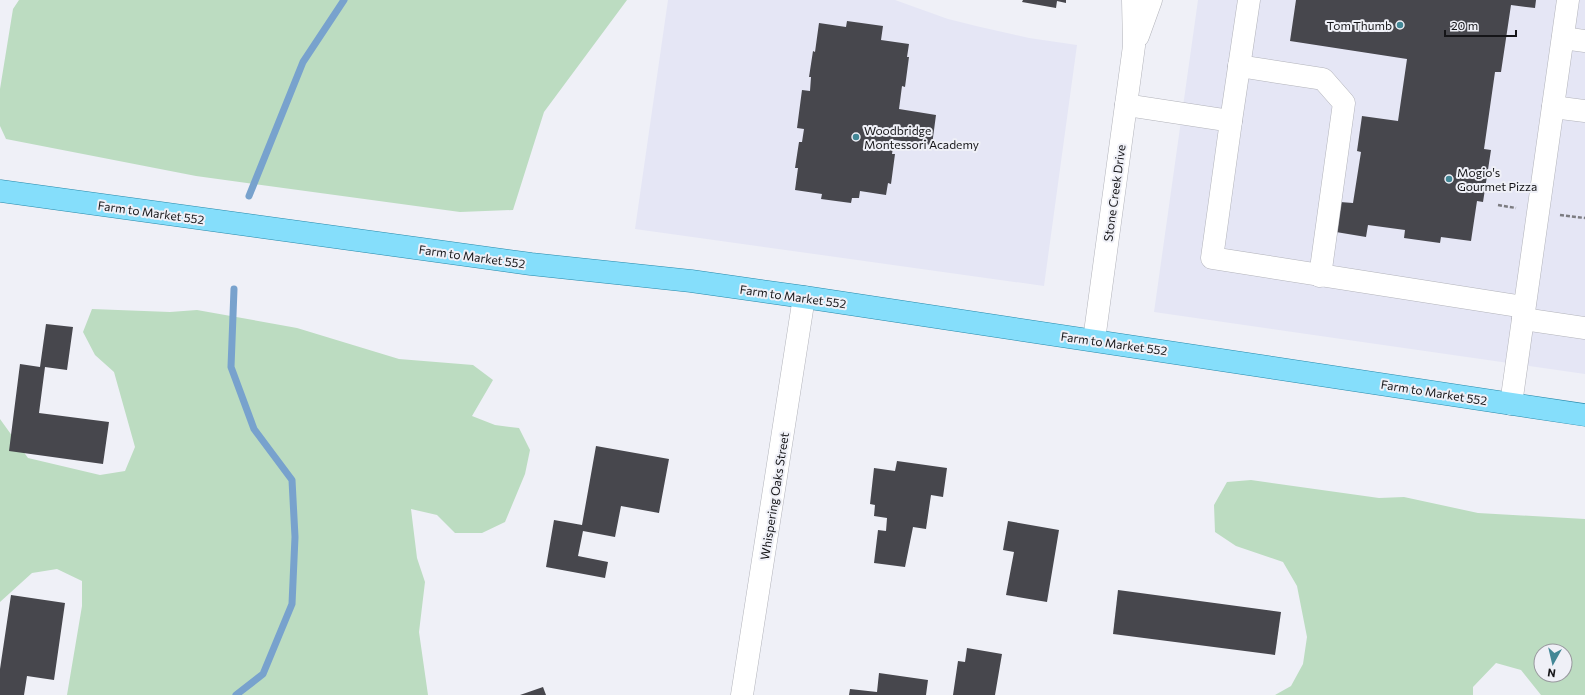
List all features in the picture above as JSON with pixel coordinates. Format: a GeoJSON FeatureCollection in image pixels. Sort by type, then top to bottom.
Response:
{"type":"FeatureCollection","features":[{"type":"Feature","properties":{"kind":"main road","name":"Farm to Market 552"},"geometry":{"type":"LineString","coordinates":[[0,191],[530,264],[691,281],[1585,414]]}},
{"type":"Feature","properties":{"kind":"street","name":"Stone Creek Drive"},"geometry":{"type":"LineString","coordinates":[[1094,340],[1134,46],[1133,0]]}},
{"type":"Feature","properties":{"kind":"street","name":"Stone Creek Drive"},"geometry":{"type":"LineString","coordinates":[[1134,46],[1151,0]]}},
{"type":"Feature","properties":{"kind":"street"},"geometry":{"type":"LineString","coordinates":[[1249,0],[1230,121],[1212,258],[1524,313],[1585,328]]}},
{"type":"Feature","properties":{"kind":"street"},"geometry":{"type":"LineString","coordinates":[[1511,404],[1568,0]]}},
{"type":"Feature","properties":{"kind":"street"},"geometry":{"type":"LineString","coordinates":[[1563,38],[1585,41]]}},
{"type":"Feature","properties":{"kind":"street"},"geometry":{"type":"LineString","coordinates":[[1239,66],[1323,79],[1344,103],[1320,276]]}},
{"type":"Feature","properties":{"kind":"street"},"geometry":{"type":"LineString","coordinates":[[1126,105],[1230,121]]}},
{"type":"Feature","properties":{"kind":"street"},"geometry":{"type":"LineString","coordinates":[[1553,107],[1585,111]]}},
{"type":"Feature","properties":{"kind":"street","name":"Whispering Oaks Street"},"geometry":{"type":"LineString","coordinates":[[742,695],[804,297]]}},
{"type":"Feature","properties":{"kind":"shaded area","name":"Woodbridge Montessori Academy"},"geometry":{"type":"Polygon","coordinates":[[[668,0],[895,0],[948,19],[976,26],[1029,38],[1077,45],[1044,286],[635,229],[668,0]]]}},
{"type":"Feature","properties":{"kind":"shaded area"},"geometry":{"type":"Polygon","coordinates":[[[1198,0],[1585,0],[1585,374],[1154,312],[1198,0]]]}},
{"type":"Feature","properties":{"kind":"green space"},"geometry":{"type":"Polygon","coordinates":[[[19,0],[627,0],[544,112],[513,210],[460,212],[196,176],[6,139],[0,126],[0,89],[13,9],[19,0]]]}},
{"type":"Feature","properties":{"kind":"green space"},"geometry":{"type":"Polygon","coordinates":[[[92,309],[170,312],[197,310],[297,328],[399,359],[473,365],[493,380],[472,416],[495,425],[519,428],[530,450],[525,474],[505,522],[482,533],[455,533],[437,515],[411,509],[417,558],[425,582],[419,632],[428,695],[67,695],[82,606],[82,581],[57,569],[32,573],[0,602],[0,419],[28,458],[100,475],[125,471],[135,447],[114,372],[95,355],[83,332],[92,309]]]}},
{"type":"Feature","properties":{"kind":"green space"},"geometry":{"type":"Polygon","coordinates":[[[1251,480],[1379,498],[1404,497],[1478,513],[1585,519],[1585,695],[1541,695],[1521,670],[1496,663],[1473,687],[1473,695],[1275,695],[1291,686],[1303,664],[1307,637],[1297,586],[1283,562],[1236,546],[1215,532],[1214,505],[1227,482],[1251,480]]]}},
{"type":"Feature","properties":{"kind":"building"},"geometry":{"type":"Polygon","coordinates":[[[1023,0],[1066,0],[1066,3],[1057,1],[1056,8],[1022,2],[1023,0]]]}},
{"type":"Feature","properties":{"kind":"building"},"geometry":{"type":"Polygon","coordinates":[[[1296,0],[1536,0],[1535,8],[1511,5],[1501,72],[1495,72],[1484,149],[1491,150],[1483,202],[1477,201],[1471,241],[1441,237],[1440,243],[1404,238],[1405,230],[1368,225],[1366,237],[1336,232],[1340,202],[1353,203],[1361,152],[1357,151],[1362,116],[1398,121],[1407,59],[1290,41],[1296,0]]]}},
{"type":"Feature","properties":{"kind":"building"},"geometry":{"type":"Polygon","coordinates":[[[847,21],[883,26],[881,40],[909,44],[907,57],[909,57],[905,87],[902,86],[899,109],[936,115],[932,145],[894,140],[892,154],[895,154],[891,184],[888,183],[886,195],[860,191],[859,198],[852,198],[851,203],[821,199],[822,194],[795,190],[798,168],[795,168],[799,142],[802,142],[804,129],[797,128],[802,90],[810,91],[811,77],[809,77],[813,51],[815,52],[819,23],[846,27],[847,21]]]}},
{"type":"Feature","properties":{"kind":"building"},"geometry":{"type":"Polygon","coordinates":[[[46,324],[73,327],[67,370],[45,367],[39,413],[109,422],[103,464],[9,451],[20,364],[40,367],[46,324]]]}},
{"type":"Feature","properties":{"kind":"building"},"geometry":{"type":"Polygon","coordinates":[[[596,446],[669,459],[659,513],[621,506],[615,537],[583,531],[578,556],[608,562],[605,578],[546,567],[554,520],[582,525],[596,446]]]}},
{"type":"Feature","properties":{"kind":"building"},"geometry":{"type":"Polygon","coordinates":[[[897,461],[947,468],[943,497],[931,495],[926,529],[913,527],[905,567],[874,563],[878,530],[886,531],[887,518],[874,516],[875,505],[870,504],[874,468],[895,471],[897,461]]]}},
{"type":"Feature","properties":{"kind":"building"},"geometry":{"type":"Polygon","coordinates":[[[1008,521],[1059,530],[1047,602],[1006,595],[1014,552],[1003,550],[1008,521]]]}},
{"type":"Feature","properties":{"kind":"building"},"geometry":{"type":"Polygon","coordinates":[[[1118,590],[1281,612],[1275,655],[1113,634],[1118,590]]]}},
{"type":"Feature","properties":{"kind":"building"},"geometry":{"type":"Polygon","coordinates":[[[11,595],[65,603],[54,680],[27,676],[24,695],[0,695],[0,669],[11,595]]]}},
{"type":"Feature","properties":{"kind":"building"},"geometry":{"type":"Polygon","coordinates":[[[967,648],[1002,654],[995,695],[953,695],[958,661],[965,662],[967,648]]]}},
{"type":"Feature","properties":{"kind":"building"},"geometry":{"type":"Polygon","coordinates":[[[879,673],[928,680],[926,695],[849,695],[850,689],[877,692],[879,673]]]}},
{"type":"Feature","properties":{"kind":"building"},"geometry":{"type":"Polygon","coordinates":[[[543,687],[546,695],[520,695],[543,687]]]}},
{"type":"Feature","properties":{"kind":"waterway"},"geometry":{"type":"LineString","coordinates":[[249,196],[303,62],[344,0]]}},
{"type":"Feature","properties":{"kind":"waterway"},"geometry":{"type":"LineString","coordinates":[[234,289],[231,367],[254,429],[292,480],[295,537],[292,604],[263,674],[236,695]]}},
{"type":"Feature","properties":{"kind":"place","name":"Tom Thumb"},"geometry":{"type":"Point","coordinates":[1400,25]}},
{"type":"Feature","properties":{"kind":"place","name":"Woodbridge Montessori Academy"},"geometry":{"type":"Point","coordinates":[856,137]}},
{"type":"Feature","properties":{"kind":"place","name":"Mogio's Gourmet Pizza"},"geometry":{"type":"Point","coordinates":[1449,179]}}]}
